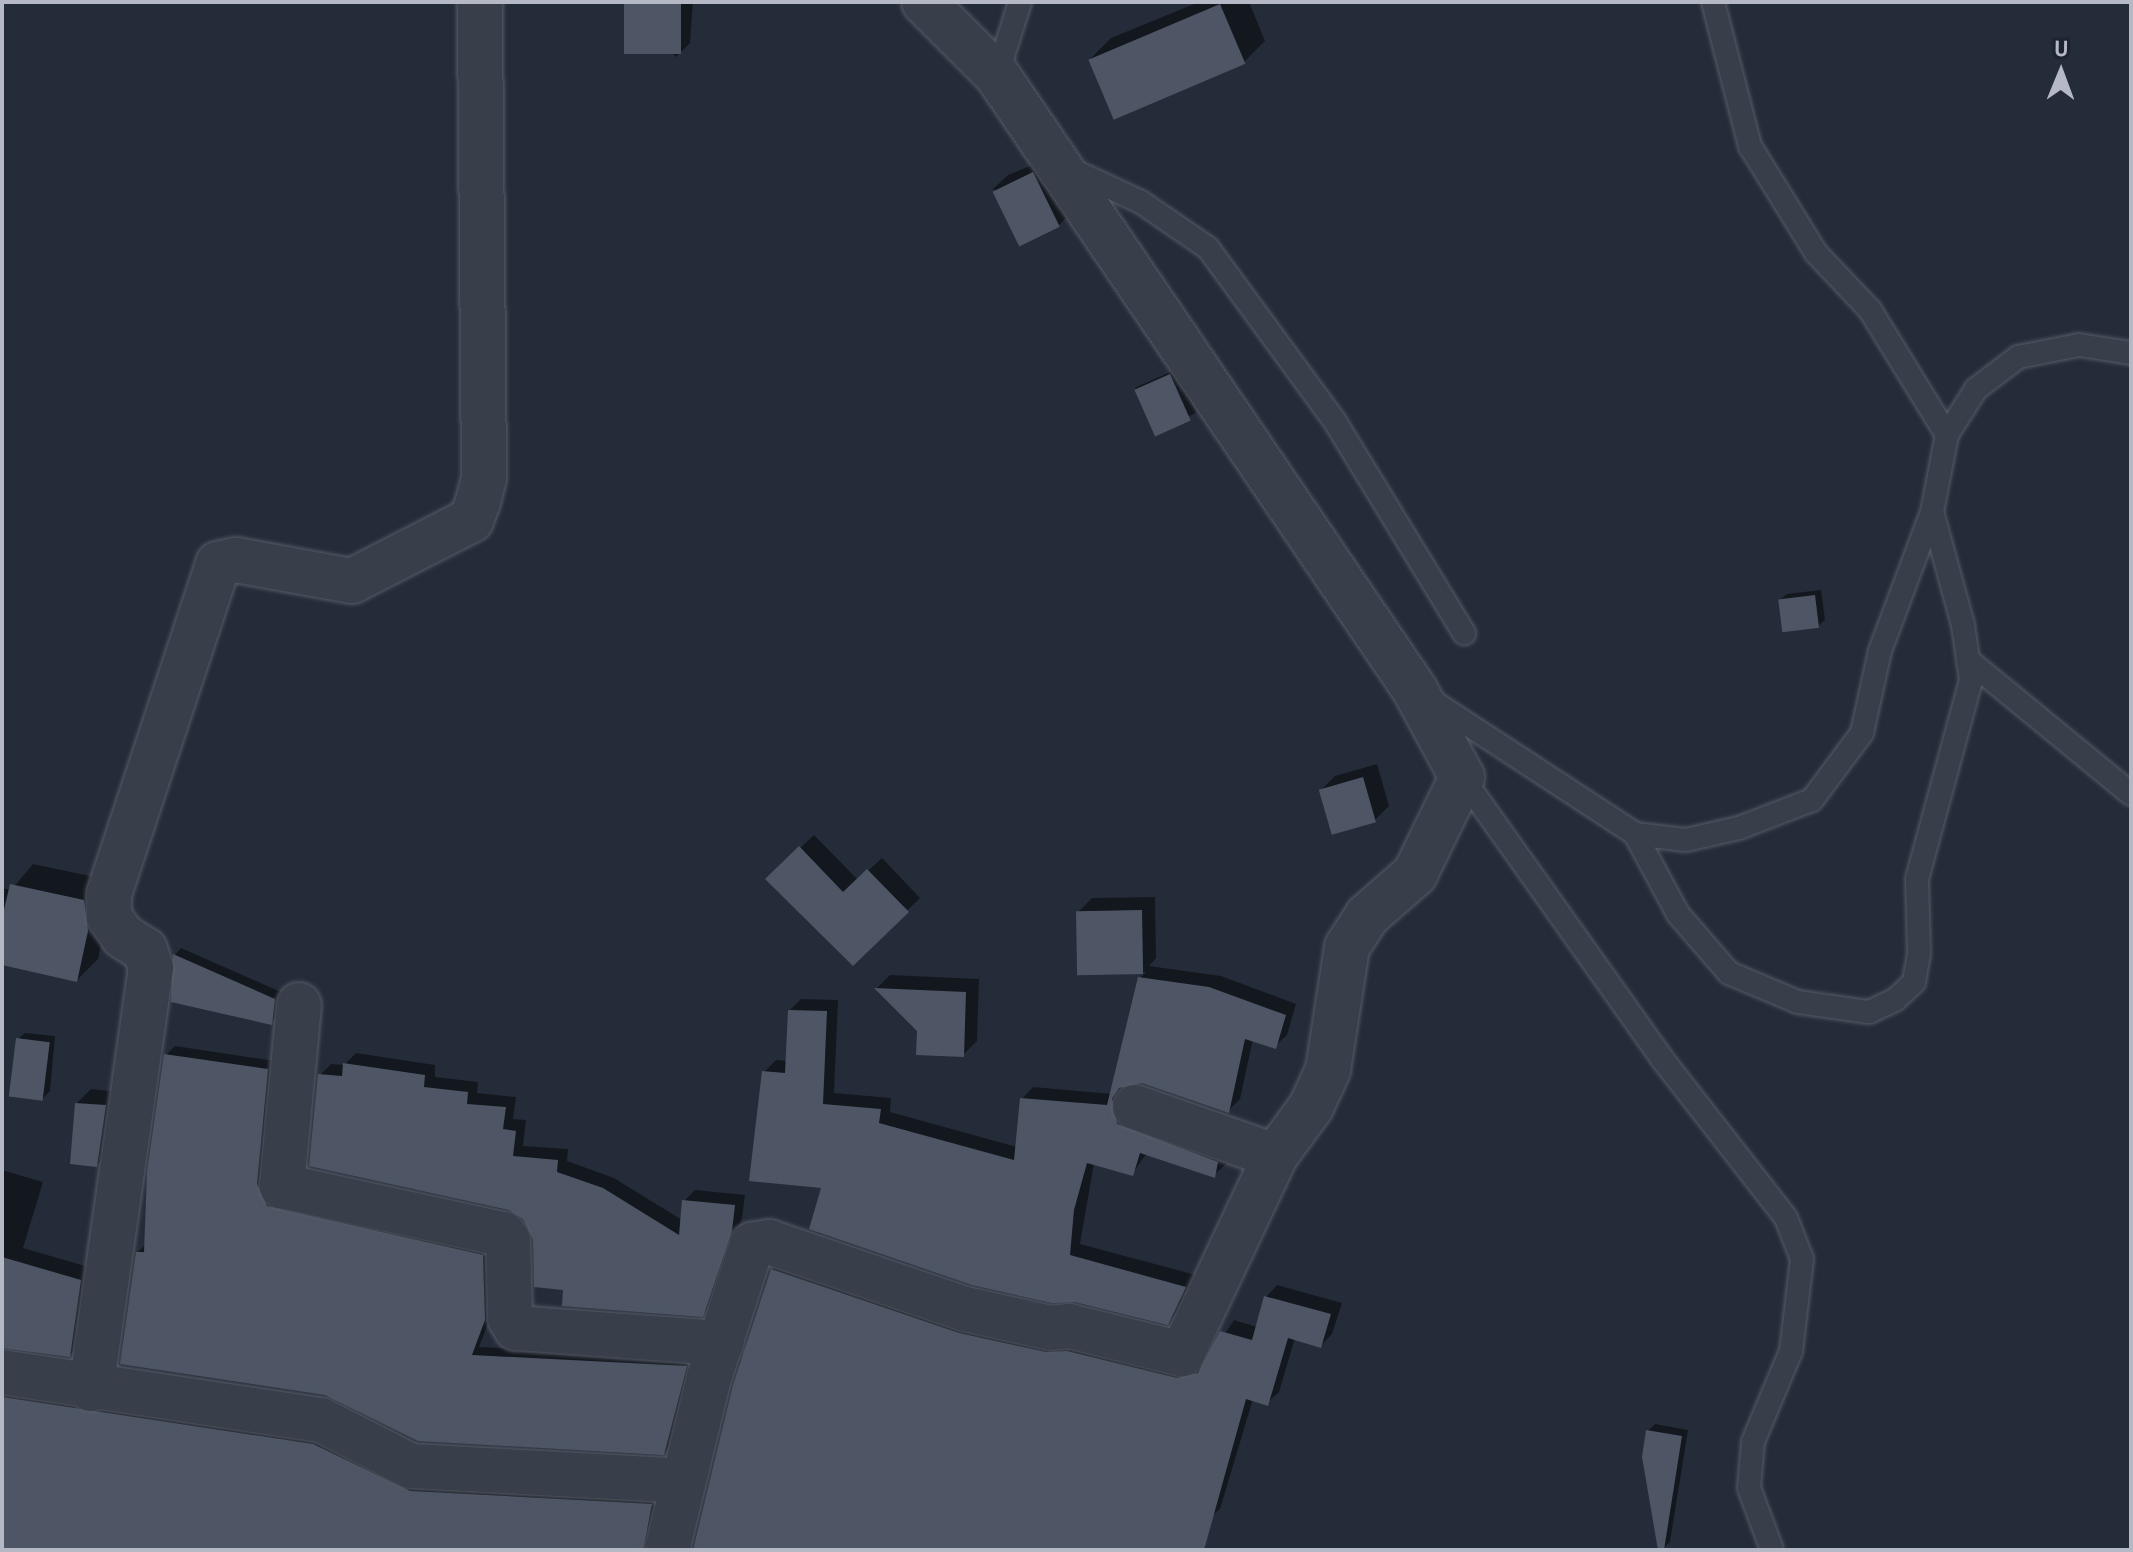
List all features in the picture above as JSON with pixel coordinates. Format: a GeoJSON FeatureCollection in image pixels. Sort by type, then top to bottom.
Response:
{"type":"FeatureCollection","features":[{"type":"Feature","properties":{"kind":"street"},"geometry":{"type":"LineString","coordinates":[[91,1389],[151,968],[145,950],[123,936],[109,917],[109,894],[218,564],[236,560],[352,581],[471,520],[478,502],[484,478],[480,2]]}},
{"type":"Feature","properties":{"kind":"street"},"geometry":{"type":"LineString","coordinates":[[667,1550],[745,1255],[752,1245],[769,1242],[965,1309],[1051,1328],[1069,1326],[1176,1356],[1182,1354],[1275,1156],[1311,1107],[1328,1070],[1347,947],[1367,916],[1415,874],[1462,777],[1415,690],[997,75],[924,2]]}},
{"type":"Feature","properties":{"kind":"street"},"geometry":{"type":"LineString","coordinates":[[299,1005],[279,1173],[282,1186],[503,1234],[508,1241],[510,1318],[516,1328],[721,1343]]}},
{"type":"Feature","properties":{"kind":"street"},"geometry":{"type":"LineString","coordinates":[[1135,1107],[1275,1156]]}},
{"type":"Feature","properties":{"kind":"street"},"geometry":{"type":"LineString","coordinates":[[2,1372],[91,1389],[321,1420],[411,1466],[684,1481]]}},
{"type":"Feature","properties":{"kind":"lane"},"geometry":{"type":"LineString","coordinates":[[997,75],[1020,2]]}},
{"type":"Feature","properties":{"kind":"lane"},"geometry":{"type":"LineString","coordinates":[[1713,2],[1750,146],[1816,253],[1870,310],[1947,435]]}},
{"type":"Feature","properties":{"kind":"lane"},"geometry":{"type":"LineString","coordinates":[[1056,162],[1141,202],[1208,248],[1334,420],[1464,633]]}},
{"type":"Feature","properties":{"kind":"lane"},"geometry":{"type":"LineString","coordinates":[[1415,690],[1635,834],[1686,840],[1739,828],[1812,800],[1862,733],[1880,651],[1932,512],[1947,435],[1976,389],[2018,357],[2079,345],[2131,353]]}},
{"type":"Feature","properties":{"kind":"lane"},"geometry":{"type":"LineString","coordinates":[[1635,834],[1678,914],[1729,973],[1798,1002],[1869,1012],[1895,1000],[1914,982],[1919,954],[1917,879],[1961,729],[1971,680],[1932,512]]}},
{"type":"Feature","properties":{"kind":"lane"},"geometry":{"type":"LineString","coordinates":[[1968,660],[2131,794]]}},
{"type":"Feature","properties":{"kind":"lane"},"geometry":{"type":"LineString","coordinates":[[1462,777],[1663,1060],[1786,1218],[1797,1245],[1802,1259],[1791,1351],[1753,1442],[1750,1473],[1749,1488],[1772,1550]]}},
{"type":"Feature","properties":{"kind":"building"},"geometry":{"type":"Polygon","coordinates":[[[624,2],[681,2],[681,54],[624,54],[624,2]]]}},
{"type":"Feature","properties":{"kind":"building"},"geometry":{"type":"Polygon","coordinates":[[[1220,4],[1245,64],[1114,120],[1088,60],[1220,4]]]}},
{"type":"Feature","properties":{"kind":"building"},"geometry":{"type":"Polygon","coordinates":[[[1033,172],[1060,227],[1019,247],[993,192],[1033,172]]]}},
{"type":"Feature","properties":{"kind":"building"},"geometry":{"type":"Polygon","coordinates":[[[1170,374],[1191,421],[1155,436],[1134,390],[1170,374]]]}},
{"type":"Feature","properties":{"kind":"building"},"geometry":{"type":"Polygon","coordinates":[[[1815,595],[1819,628],[1782,632],[1778,600],[1815,595]]]}},
{"type":"Feature","properties":{"kind":"building"},"geometry":{"type":"Polygon","coordinates":[[[1363,777],[1376,822],[1332,835],[1319,790],[1363,777]]]}},
{"type":"Feature","properties":{"kind":"building"},"geometry":{"type":"Polygon","coordinates":[[[799,846],[843,892],[867,869],[909,912],[853,966],[765,879],[799,846]]]}},
{"type":"Feature","properties":{"kind":"building"},"geometry":{"type":"Polygon","coordinates":[[[10,884],[84,900],[88,931],[77,982],[2,965],[2,918],[10,884]]]}},
{"type":"Feature","properties":{"kind":"building"},"geometry":{"type":"Polygon","coordinates":[[[1142,910],[1143,974],[1077,975],[1076,911],[1142,910]]]}},
{"type":"Feature","properties":{"kind":"building"},"geometry":{"type":"Polygon","coordinates":[[[173,954],[275,999],[272,1025],[171,1002],[173,954]]]}},
{"type":"Feature","properties":{"kind":"building"},"geometry":{"type":"Polygon","coordinates":[[[1138,977],[1209,987],[1286,1015],[1276,1049],[1245,1039],[1229,1113],[1142,1083],[1119,1088],[1112,1098],[1117,1124],[1218,1162],[1215,1178],[1140,1153],[1133,1176],[1087,1163],[1074,1210],[1070,1255],[1186,1287],[1168,1325],[1075,1302],[1052,1303],[972,1285],[809,1229],[821,1188],[749,1181],[762,1071],[785,1073],[788,1010],[827,1011],[823,1104],[881,1109],[879,1123],[1014,1160],[1020,1098],[1107,1105],[1138,977]]]}},
{"type":"Feature","properties":{"kind":"building"},"geometry":{"type":"Polygon","coordinates":[[[874,988],[966,992],[964,1057],[916,1055],[917,1031],[874,988]]]}},
{"type":"Feature","properties":{"kind":"building"},"geometry":{"type":"Polygon","coordinates":[[[16,1038],[50,1042],[43,1101],[9,1097],[16,1038]]]}},
{"type":"Feature","properties":{"kind":"building"},"geometry":{"type":"Polygon","coordinates":[[[164,1054],[268,1069],[257,1184],[267,1206],[483,1255],[485,1320],[472,1355],[687,1366],[664,1455],[418,1441],[325,1395],[120,1364],[136,1252],[144,1252],[147,1172],[164,1054]]]}},
{"type":"Feature","properties":{"kind":"building"},"geometry":{"type":"Polygon","coordinates":[[[343,1063],[425,1075],[424,1087],[468,1092],[467,1104],[506,1107],[503,1129],[516,1131],[513,1156],[558,1160],[557,1172],[603,1188],[679,1235],[682,1200],[735,1205],[732,1231],[703,1317],[562,1306],[563,1290],[534,1287],[533,1239],[523,1219],[509,1210],[309,1166],[318,1074],[342,1076],[343,1063]]]}},
{"type":"Feature","properties":{"kind":"building"},"geometry":{"type":"Polygon","coordinates":[[[75,1103],[106,1105],[97,1167],[70,1164],[75,1103]]]}},
{"type":"Feature","properties":{"kind":"building"},"geometry":{"type":"Polygon","coordinates":[[[2,1257],[81,1280],[70,1357],[2,1348],[2,1257]]]}},
{"type":"Feature","properties":{"kind":"building"},"geometry":{"type":"Polygon","coordinates":[[[771,1269],[959,1333],[1046,1352],[1067,1351],[1177,1378],[1198,1373],[1220,1331],[1252,1340],[1264,1296],[1331,1314],[1321,1348],[1288,1338],[1268,1406],[1246,1399],[1204,1550],[693,1550],[733,1385],[771,1269]]]}},
{"type":"Feature","properties":{"kind":"building"},"geometry":{"type":"Polygon","coordinates":[[[2,1397],[313,1444],[410,1491],[652,1504],[643,1550],[2,1550],[2,1397]]]}},
{"type":"Feature","properties":{"kind":"building"},"geometry":{"type":"Polygon","coordinates":[[[1646,1430],[1682,1436],[1664,1550],[1658,1550],[1642,1457],[1646,1430]]]}}]}
